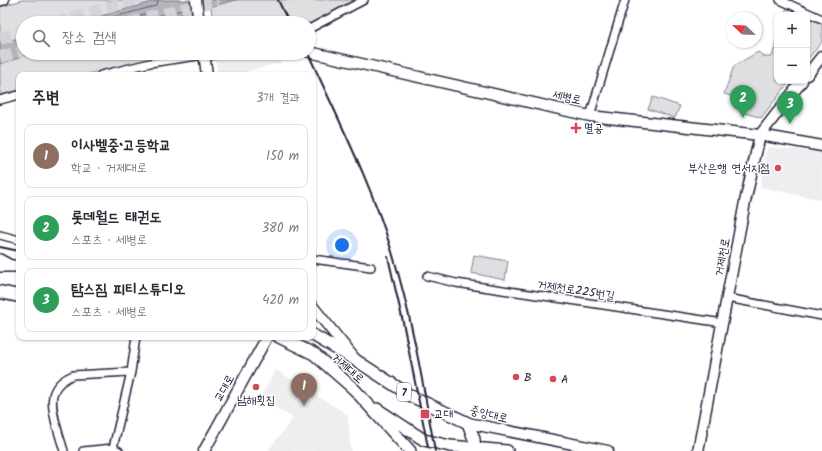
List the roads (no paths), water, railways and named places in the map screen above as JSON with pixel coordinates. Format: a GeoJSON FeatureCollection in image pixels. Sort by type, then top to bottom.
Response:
{"type":"FeatureCollection","features":[{"type":"Feature","properties":{"kind":"highway"},"geometry":{"type":"LineString","coordinates":[[0,292],[16,295]]}},
{"type":"Feature","properties":{"kind":"main road"},"geometry":{"type":"LineString","coordinates":[[196,0],[199,16]]}},
{"type":"Feature","properties":{"kind":"main road","name":"세병로"},"geometry":{"type":"LineString","coordinates":[[316,54],[590,116],[760,135],[822,146]]}},
{"type":"Feature","properties":{"kind":"main road"},"geometry":{"type":"LineString","coordinates":[[810,71],[822,56]]}},
{"type":"Feature","properties":{"kind":"main road"},"geometry":{"type":"LineString","coordinates":[[205,60],[207,72]]}},
{"type":"Feature","properties":{"kind":"main road","name":"거제천로"},"geometry":{"type":"LineString","coordinates":[[698,451],[745,202],[760,135],[800,84]]}},
{"type":"Feature","properties":{"kind":"main road"},"geometry":{"type":"LineString","coordinates":[[0,266],[16,266]]}},
{"type":"Feature","properties":{"kind":"main road"},"geometry":{"type":"LineString","coordinates":[[0,297],[16,296]]}},
{"type":"Feature","properties":{"kind":"main road"},"geometry":{"type":"LineString","coordinates":[[316,311],[357,361]]}},
{"type":"Feature","properties":{"kind":"main road","name":"중앙대로"},"geometry":{"type":"LineString","coordinates":[[316,337],[411,396],[468,423],[608,451]]}},
{"type":"Feature","properties":{"kind":"main road","name":"교대로"},"geometry":{"type":"LineString","coordinates":[[204,451],[265,340]]}},
{"type":"Feature","properties":{"kind":"main road","name":"거제대로"},"geometry":{"type":"LineString","coordinates":[[285,340],[314,354],[365,401],[410,451]]}},
{"type":"Feature","properties":{"kind":"main road","name":"거제대로"},"geometry":{"type":"LineString","coordinates":[[365,401],[424,440],[475,450],[507,451]]}},
{"type":"Feature","properties":{"kind":"main road"},"geometry":{"type":"LineString","coordinates":[[468,423],[474,439],[475,450]]}},
{"type":"Feature","properties":{"kind":"street"},"geometry":{"type":"LineString","coordinates":[[0,1],[4,0]]}},
{"type":"Feature","properties":{"kind":"street"},"geometry":{"type":"LineString","coordinates":[[316,25],[364,0]]}},
{"type":"Feature","properties":{"kind":"street"},"geometry":{"type":"LineString","coordinates":[[590,116],[625,0]]}},
{"type":"Feature","properties":{"kind":"street"},"geometry":{"type":"LineString","coordinates":[[780,0],[822,19]]}},
{"type":"Feature","properties":{"kind":"street"},"geometry":{"type":"LineString","coordinates":[[113,72],[168,60]]}},
{"type":"Feature","properties":{"kind":"street"},"geometry":{"type":"LineString","coordinates":[[0,100],[16,96]]}},
{"type":"Feature","properties":{"kind":"street"},"geometry":{"type":"LineString","coordinates":[[0,235],[16,239]]}},
{"type":"Feature","properties":{"kind":"street"},"geometry":{"type":"LineString","coordinates":[[0,258],[16,266]]}},
{"type":"Feature","properties":{"kind":"street"},"geometry":{"type":"LineString","coordinates":[[316,259],[371,267]]}},
{"type":"Feature","properties":{"kind":"street","name":"거제천로225번길"},"geometry":{"type":"LineString","coordinates":[[427,276],[456,283],[722,324]]}},
{"type":"Feature","properties":{"kind":"street"},"geometry":{"type":"LineString","coordinates":[[727,298],[822,316]]}},
{"type":"Feature","properties":{"kind":"street"},"geometry":{"type":"LineString","coordinates":[[83,451],[116,450],[136,340]]}},
{"type":"Feature","properties":{"kind":"street"},"geometry":{"type":"LineString","coordinates":[[64,451],[52,410],[54,392],[65,378],[73,375],[131,372]]}},
{"type":"Feature","properties":{"kind":"water"},"geometry":{"type":"Polygon","coordinates":[[[160,0],[236,0],[175,16],[101,16],[160,0]]]}},
{"type":"Feature","properties":{"kind":"water"},"geometry":{"type":"Polygon","coordinates":[[[16,39],[16,59],[0,64],[0,43],[16,39]]]}},
{"type":"Feature","properties":{"kind":"tunnel"},"geometry":{"type":"LineString","coordinates":[[79,16],[135,0]]}},
{"type":"Feature","properties":{"kind":"tunnel"},"geometry":{"type":"LineString","coordinates":[[156,16],[218,0]]}},
{"type":"Feature","properties":{"kind":"tunnel"},"geometry":{"type":"LineString","coordinates":[[0,39],[16,34]]}},
{"type":"Feature","properties":{"kind":"tunnel"},"geometry":{"type":"LineString","coordinates":[[0,57],[16,53]]}},
{"type":"Feature","properties":{"kind":"railway"},"geometry":{"type":"LineString","coordinates":[[278,0],[286,16]]}},
{"type":"Feature","properties":{"kind":"railway"},"geometry":{"type":"LineString","coordinates":[[311,60],[375,202],[392,252],[411,326],[435,451]]}},
{"type":"Feature","properties":{"kind":"railway"},"geometry":{"type":"LineString","coordinates":[[0,247],[16,250]]}},
{"type":"Feature","properties":{"kind":"railway"},"geometry":{"type":"LineString","coordinates":[[388,257],[403,322],[428,447]]}},
{"type":"Feature","properties":{"kind":"place","name":"롯데월드 태권도"},"geometry":{"type":"Point","coordinates":[743,118]}},
{"type":"Feature","properties":{"kind":"place","name":"탐스짐 피티스튜디오"},"geometry":{"type":"Point","coordinates":[790,124]}},
{"type":"Feature","properties":{"kind":"place","name":"멸공"},"geometry":{"type":"Point","coordinates":[576,128]}},
{"type":"Feature","properties":{"kind":"place","name":"부산은행 연서지점"},"geometry":{"type":"Point","coordinates":[778,168]}},
{"type":"Feature","properties":{"kind":"place","name":"B"},"geometry":{"type":"Point","coordinates":[516,377]}},
{"type":"Feature","properties":{"kind":"place","name":"A"},"geometry":{"type":"Point","coordinates":[553,379]}},
{"type":"Feature","properties":{"kind":"place","name":"남해횟집"},"geometry":{"type":"Point","coordinates":[256,387]}},
{"type":"Feature","properties":{"kind":"place","name":"이사벨중•고등학교"},"geometry":{"type":"Point","coordinates":[304,406]}},
{"type":"Feature","properties":{"kind":"place","name":"교대"},"geometry":{"type":"Point","coordinates":[425,414]}}]}
